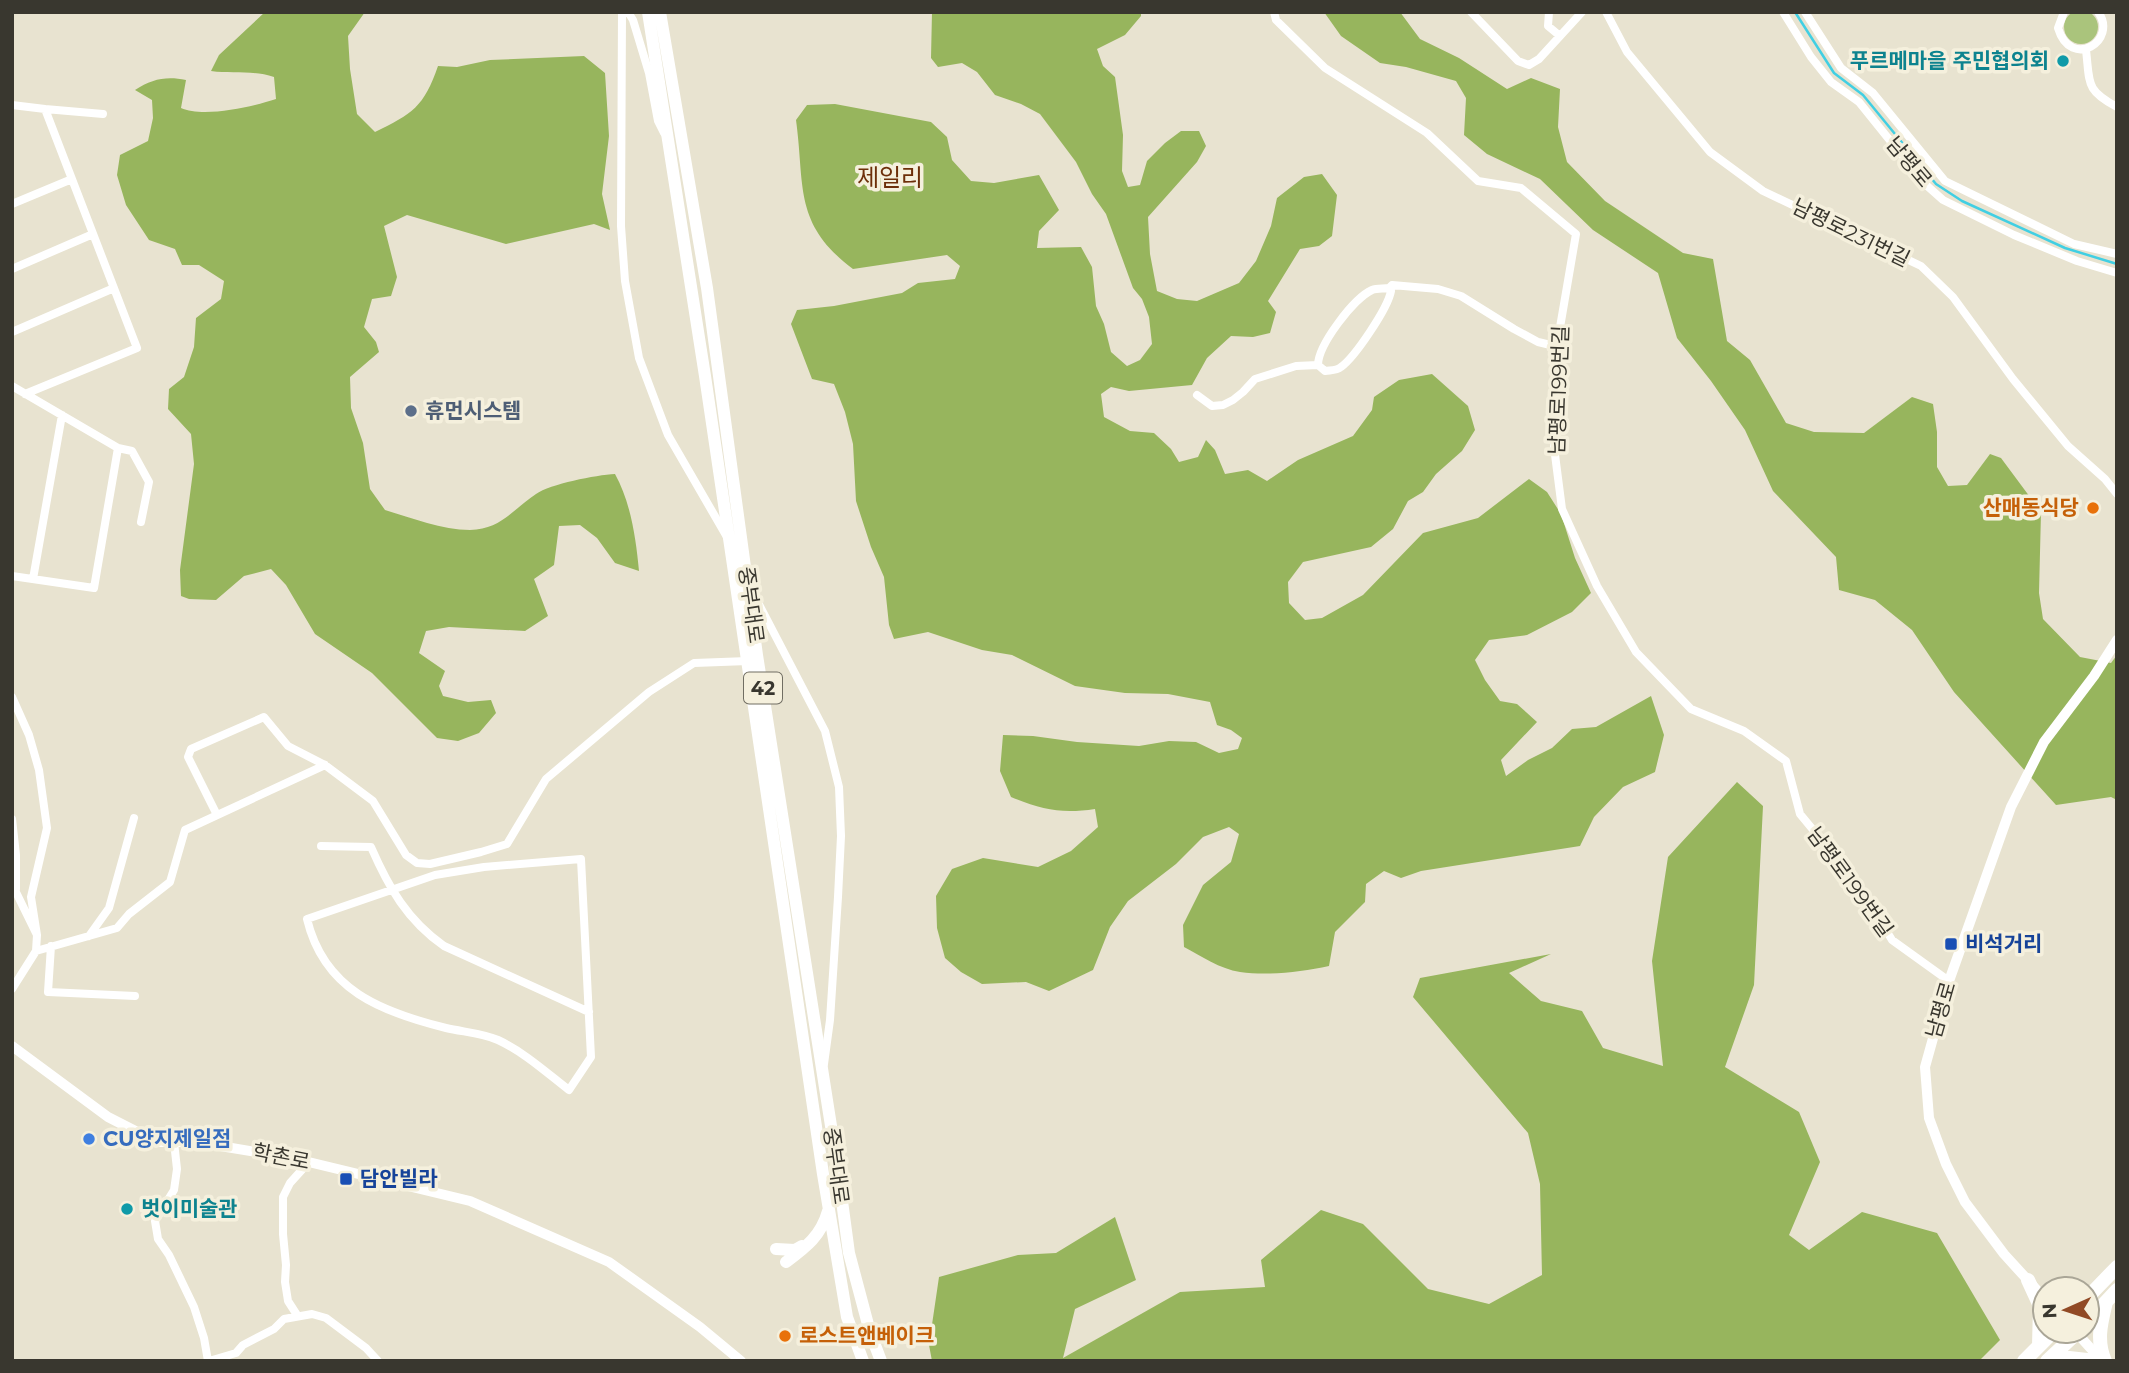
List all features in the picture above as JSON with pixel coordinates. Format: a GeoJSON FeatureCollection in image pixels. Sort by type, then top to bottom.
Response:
{"type":"FeatureCollection","features":[{"type":"Feature","properties":{"kind":"highway"},"geometry":{"type":"LineString","coordinates":[[2101,1282],[2117,1267]]}},
{"type":"Feature","properties":{"kind":"highway"},"geometry":{"type":"LineString","coordinates":[[2024,1361],[2039,1346],[2040,1306],[2028,1280]]}},
{"type":"Feature","properties":{"kind":"highway"},"geometry":{"type":"LineString","coordinates":[[2101,1307],[2117,1290]]}},
{"type":"Feature","properties":{"kind":"highway"},"geometry":{"type":"LineString","coordinates":[[2104,1361],[2100,1329],[2106,1302]]}},
{"type":"Feature","properties":{"kind":"highway"},"geometry":{"type":"LineString","coordinates":[[2048,1361],[2064,1345]]}},
{"type":"Feature","properties":{"kind":"highway"},"geometry":{"type":"LineString","coordinates":[[2060,1361],[2069,1358],[2096,1361]]}},
{"type":"Feature","properties":{"kind":"main road","name":"중부대로"},"geometry":{"type":"LineString","coordinates":[[648,12],[829,1207],[848,1317],[863,1361]]}},
{"type":"Feature","properties":{"kind":"main road","name":"중부대로"},"geometry":{"type":"LineString","coordinates":[[660,12],[706,288],[849,1253],[870,1332],[881,1361]]}},
{"type":"Feature","properties":{"kind":"main road"},"geometry":{"type":"LineString","coordinates":[[786,1262],[812,1242],[824,1225],[829,1207]]}},
{"type":"Feature","properties":{"kind":"main road"},"geometry":{"type":"LineString","coordinates":[[776,1249],[795,1250],[812,1242]]}},
{"type":"Feature","properties":{"kind":"street"},"geometry":{"type":"LineString","coordinates":[[622,12],[621,226],[625,281],[639,358],[668,435],[730,543]]}},
{"type":"Feature","properties":{"kind":"street"},"geometry":{"type":"LineString","coordinates":[[628,12],[633,20],[649,73],[658,121],[669,145]]}},
{"type":"Feature","properties":{"kind":"street","name":"남평로199번길"},"geometry":{"type":"LineString","coordinates":[[1274,12],[1276,20],[1325,68],[1427,133],[1478,181],[1521,188],[1576,234],[1559,347],[1560,381],[1554,447],[1562,509],[1597,586],[1636,652],[1692,709],[1744,731],[1786,761],[1800,814],[1857,883],[1892,940],[1949,981]]}},
{"type":"Feature","properties":{"kind":"street"},"geometry":{"type":"LineString","coordinates":[[1471,12],[1518,61],[1529,65],[1539,59],[1582,12]]}},
{"type":"Feature","properties":{"kind":"street"},"geometry":{"type":"LineString","coordinates":[[1549,12],[1548,26],[1560,36]]}},
{"type":"Feature","properties":{"kind":"street","name":"남평로231번길"},"geometry":{"type":"LineString","coordinates":[[1606,12],[1627,52],[1710,152],[1763,191],[1921,266],[1954,297],[2013,379],[2068,446],[2105,479],[2117,494]]}},
{"type":"Feature","properties":{"kind":"street","name":"남평로"},"geometry":{"type":"LineString","coordinates":[[1783,12],[1811,57],[1831,82],[1858,102],[1925,184],[1943,200],[2014,235],[2117,274]]}},
{"type":"Feature","properties":{"kind":"street","name":"남평로"},"geometry":{"type":"LineString","coordinates":[[1805,12],[1842,68],[1873,93],[1945,181],[2074,244],[2117,254]]}},
{"type":"Feature","properties":{"kind":"street"},"geometry":{"type":"LineString","coordinates":[[2064,12],[2058,28],[2063,40],[2075,49],[2085,50],[2092,47],[2102,33],[2102,18],[2098,12]]}},
{"type":"Feature","properties":{"kind":"street"},"geometry":{"type":"LineString","coordinates":[[2085,50],[2091,86],[2097,97],[2117,107]]}},
{"type":"Feature","properties":{"kind":"street"},"geometry":{"type":"LineString","coordinates":[[12,106],[103,114]]}},
{"type":"Feature","properties":{"kind":"street"},"geometry":{"type":"LineString","coordinates":[[25,394],[137,348],[45,109]]}},
{"type":"Feature","properties":{"kind":"street"},"geometry":{"type":"LineString","coordinates":[[12,204],[72,179]]}},
{"type":"Feature","properties":{"kind":"street"},"geometry":{"type":"LineString","coordinates":[[12,269],[93,234]]}},
{"type":"Feature","properties":{"kind":"street"},"geometry":{"type":"LineString","coordinates":[[1318,365],[1328,339],[1355,302],[1373,290],[1389,288],[1392,285],[1438,289],[1461,296],[1538,342],[1559,347]]}},
{"type":"Feature","properties":{"kind":"street"},"geometry":{"type":"LineString","coordinates":[[12,332],[114,288]]}},
{"type":"Feature","properties":{"kind":"street"},"geometry":{"type":"LineString","coordinates":[[1198,395],[1212,407],[1223,405],[1244,392],[1255,379],[1296,366],[1318,365],[1325,371],[1335,370],[1352,356],[1381,314],[1390,297],[1389,288]]}},
{"type":"Feature","properties":{"kind":"street"},"geometry":{"type":"LineString","coordinates":[[12,386],[118,448],[132,452],[149,482],[141,522]]}},
{"type":"Feature","properties":{"kind":"street"},"geometry":{"type":"LineString","coordinates":[[33,579],[62,415]]}},
{"type":"Feature","properties":{"kind":"street"},"geometry":{"type":"LineString","coordinates":[[12,576],[94,587],[118,448]]}},
{"type":"Feature","properties":{"kind":"street"},"geometry":{"type":"LineString","coordinates":[[748,582],[825,731],[839,787],[841,836],[838,897],[830,1020],[822,1074]]}},
{"type":"Feature","properties":{"kind":"street","name":"남평로"},"geometry":{"type":"LineString","coordinates":[[2031,1283],[2004,1254],[1965,1202],[1940,1152],[1929,1118],[1925,1067],[1949,981],[2011,807],[2044,742],[2094,676],[2117,640]]}},
{"type":"Feature","properties":{"kind":"street"},"geometry":{"type":"LineString","coordinates":[[217,815],[188,757],[191,749],[264,717],[289,746],[325,765],[373,801],[406,855],[417,863],[430,864],[481,852],[507,844],[546,779],[649,692],[694,663],[748,661]]}},
{"type":"Feature","properties":{"kind":"street"},"geometry":{"type":"LineString","coordinates":[[12,696],[29,735],[39,769],[47,828],[31,897],[37,935],[36,951],[12,989]]}},
{"type":"Feature","properties":{"kind":"street"},"geometry":{"type":"LineString","coordinates":[[36,951],[117,928],[129,914],[170,882],[185,830],[325,765]]}},
{"type":"Feature","properties":{"kind":"street"},"geometry":{"type":"LineString","coordinates":[[89,936],[109,908],[134,818]]}},
{"type":"Feature","properties":{"kind":"street"},"geometry":{"type":"LineString","coordinates":[[12,819],[16,855],[14,888],[37,935]]}},
{"type":"Feature","properties":{"kind":"street"},"geometry":{"type":"LineString","coordinates":[[321,846],[371,847],[391,890],[424,932],[444,946],[589,1012]]}},
{"type":"Feature","properties":{"kind":"street"},"geometry":{"type":"LineString","coordinates":[[481,852],[484,867]]}},
{"type":"Feature","properties":{"kind":"street"},"geometry":{"type":"LineString","coordinates":[[581,859],[591,1057],[569,1090],[529,1059],[499,1041],[414,1020],[359,996],[332,971],[313,942],[307,919],[435,875],[484,867],[581,859]]}},
{"type":"Feature","properties":{"kind":"street"},"geometry":{"type":"LineString","coordinates":[[51,946],[48,992],[135,996]]}},
{"type":"Feature","properties":{"kind":"street","name":"학촌로"},"geometry":{"type":"LineString","coordinates":[[12,1046],[108,1117],[157,1142],[196,1142],[309,1162],[470,1201],[609,1262],[700,1327],[741,1361]]}},
{"type":"Feature","properties":{"kind":"street"},"geometry":{"type":"LineString","coordinates":[[174,1142],[177,1169],[174,1190],[155,1221],[158,1239],[169,1255],[194,1307],[209,1361],[236,1353],[243,1345],[274,1329],[284,1319],[312,1314],[326,1318],[366,1348],[378,1361]]}},
{"type":"Feature","properties":{"kind":"street"},"geometry":{"type":"LineString","coordinates":[[297,1315],[288,1301],[285,1282],[283,1197],[290,1183],[309,1162]]}},
{"type":"Feature","properties":{"kind":"street"},"geometry":{"type":"LineString","coordinates":[[2092,1345],[2104,1361]]}},
{"type":"Feature","properties":{"kind":"green space"},"geometry":{"type":"Polygon","coordinates":[[[2081,10],[2093,15],[2098,27],[2093,39],[2081,44],[2069,39],[2064,27],[2069,15],[2081,10]]]}},
{"type":"Feature","properties":{"kind":"green space"},"geometry":{"type":"Polygon","coordinates":[[[265,12],[365,12],[348,36],[350,69],[357,114],[375,132],[415,108],[427,91],[438,66],[457,67],[490,60],[584,56],[605,73],[609,136],[602,194],[610,230],[594,224],[506,244],[407,215],[384,226],[397,277],[391,296],[372,299],[364,327],[376,342],[379,352],[350,377],[351,408],[363,443],[370,489],[385,510],[449,528],[481,529],[499,522],[543,490],[615,474],[629,509],[639,571],[615,563],[597,538],[580,525],[559,526],[554,565],[534,579],[548,616],[525,631],[449,627],[426,631],[419,653],[445,671],[439,686],[443,696],[468,702],[491,700],[496,713],[479,733],[458,741],[437,738],[372,673],[315,634],[286,585],[271,569],[244,576],[216,600],[181,596],[180,570],[194,464],[191,434],[168,409],[169,389],[184,377],[194,347],[196,318],[221,299],[224,281],[199,265],[182,265],[175,249],[149,240],[126,205],[117,175],[120,155],[148,141],[153,118],[152,100],[135,90],[147,83],[172,78],[186,80],[181,108],[190,111],[214,112],[276,99],[274,77],[211,71],[219,55],[265,12]]]}},
{"type":"Feature","properties":{"kind":"green space"},"geometry":{"type":"Polygon","coordinates":[[[932,12],[1141,12],[1141,16],[1125,35],[1097,49],[1103,66],[1115,77],[1123,135],[1122,171],[1128,187],[1140,185],[1147,161],[1181,131],[1199,131],[1206,146],[1197,162],[1148,217],[1150,254],[1157,291],[1177,299],[1197,301],[1239,283],[1256,261],[1271,226],[1277,198],[1304,177],[1322,174],[1337,195],[1332,236],[1319,246],[1300,249],[1268,301],[1276,312],[1270,333],[1253,337],[1231,336],[1207,358],[1192,385],[1129,391],[1111,387],[1101,394],[1104,417],[1130,431],[1154,433],[1171,449],[1179,462],[1198,457],[1206,440],[1215,450],[1225,474],[1248,470],[1267,481],[1298,460],[1353,436],[1372,410],[1374,397],[1399,380],[1432,374],[1468,406],[1475,430],[1462,451],[1436,474],[1423,492],[1408,501],[1393,529],[1371,547],[1303,562],[1288,582],[1289,603],[1305,620],[1322,618],[1363,595],[1423,533],[1478,518],[1529,479],[1547,492],[1561,514],[1575,558],[1591,593],[1572,612],[1527,635],[1489,640],[1475,660],[1500,701],[1517,704],[1537,722],[1501,760],[1506,776],[1528,760],[1552,748],[1572,729],[1596,727],[1651,696],[1664,735],[1655,772],[1623,787],[1594,817],[1580,846],[1421,871],[1401,878],[1384,871],[1366,884],[1365,902],[1335,932],[1329,966],[1262,974],[1225,968],[1184,947],[1183,925],[1203,885],[1231,862],[1239,834],[1229,827],[1203,837],[1176,864],[1128,901],[1110,927],[1093,970],[1049,991],[1026,982],[982,984],[961,972],[945,958],[937,928],[936,896],[952,869],[983,858],[1038,867],[1071,851],[1098,827],[1095,809],[1052,810],[1011,797],[1000,771],[1003,735],[1139,746],[1169,741],[1196,742],[1219,753],[1238,749],[1242,738],[1217,725],[1210,702],[1168,694],[1125,693],[1075,686],[1012,655],[982,650],[928,632],[894,639],[889,625],[884,577],[856,501],[853,444],[845,412],[834,384],[812,379],[791,324],[797,310],[902,293],[918,283],[955,279],[960,266],[947,255],[853,269],[834,252],[820,236],[805,202],[796,120],[807,105],[835,104],[931,122],[947,137],[952,160],[971,181],[994,183],[1039,175],[1059,210],[1039,231],[1037,248],[1081,247],[1092,267],[1096,306],[1111,352],[1127,366],[1140,360],[1152,344],[1149,317],[1142,299],[1133,288],[1106,214],[1092,194],[1076,162],[1040,114],[995,95],[977,72],[962,63],[938,67],[931,58],[932,12]]]}},
{"type":"Feature","properties":{"kind":"green space"},"geometry":{"type":"Polygon","coordinates":[[[1324,12],[1400,12],[1420,39],[1459,58],[1507,89],[1531,78],[1560,89],[1558,127],[1567,162],[1605,201],[1683,253],[1713,259],[1727,341],[1750,360],[1786,423],[1814,432],[1864,433],[1912,397],[1933,404],[1937,432],[1937,467],[1948,486],[1967,485],[1990,454],[2001,458],[2041,512],[2039,593],[2043,619],[2080,657],[2111,663],[2117,655],[2117,800],[2111,797],[2056,805],[1954,692],[1912,630],[1875,600],[1839,590],[1836,557],[1773,491],[1745,430],[1677,338],[1658,273],[1593,230],[1540,179],[1487,154],[1464,135],[1466,98],[1456,81],[1380,63],[1341,36],[1324,12]]]}},
{"type":"Feature","properties":{"kind":"green space"},"geometry":{"type":"Polygon","coordinates":[[[1737,782],[1763,806],[1754,985],[1725,1067],[1799,1112],[1820,1162],[1789,1235],[1809,1250],[1862,1212],[1937,1233],[2000,1340],[1979,1361],[932,1361],[929,1345],[939,1277],[1018,1255],[1056,1253],[1115,1217],[1136,1280],[1075,1309],[1063,1358],[1180,1292],[1265,1287],[1261,1260],[1321,1210],[1363,1224],[1428,1289],[1489,1304],[1542,1275],[1540,1184],[1528,1133],[1413,997],[1420,978],[1551,954],[1509,973],[1541,1001],[1582,1011],[1603,1048],[1663,1066],[1652,961],[1668,857],[1737,782]]]}},
{"type":"Feature","properties":{"kind":"waterway"},"geometry":{"type":"LineString","coordinates":[[1795,12],[1834,73],[1863,95],[1936,184],[1962,201],[2065,248],[2117,264]]}},
{"type":"Feature","properties":{"kind":"place","name":"푸르메마을 주민협의회"},"geometry":{"type":"Point","coordinates":[2063,61]}},
{"type":"Feature","properties":{"kind":"place","name":"휴먼시스템"},"geometry":{"type":"Point","coordinates":[411,411]}},
{"type":"Feature","properties":{"kind":"place","name":"산매동식당"},"geometry":{"type":"Point","coordinates":[2093,508]}},
{"type":"Feature","properties":{"kind":"place","name":"비석거리"},"geometry":{"type":"Point","coordinates":[1951,944]}},
{"type":"Feature","properties":{"kind":"place","name":"CU양지제일점"},"geometry":{"type":"Point","coordinates":[89,1139]}},
{"type":"Feature","properties":{"kind":"place","name":"담안빌라"},"geometry":{"type":"Point","coordinates":[346,1179]}},
{"type":"Feature","properties":{"kind":"place","name":"벗이미술관"},"geometry":{"type":"Point","coordinates":[127,1209]}},
{"type":"Feature","properties":{"kind":"place","name":"로스트앤베이크"},"geometry":{"type":"Point","coordinates":[785,1336]}},
{"type":"Feature","properties":{"kind":"district","name":"제일리"},"geometry":{"type":"Point","coordinates":[890,178]}}]}
